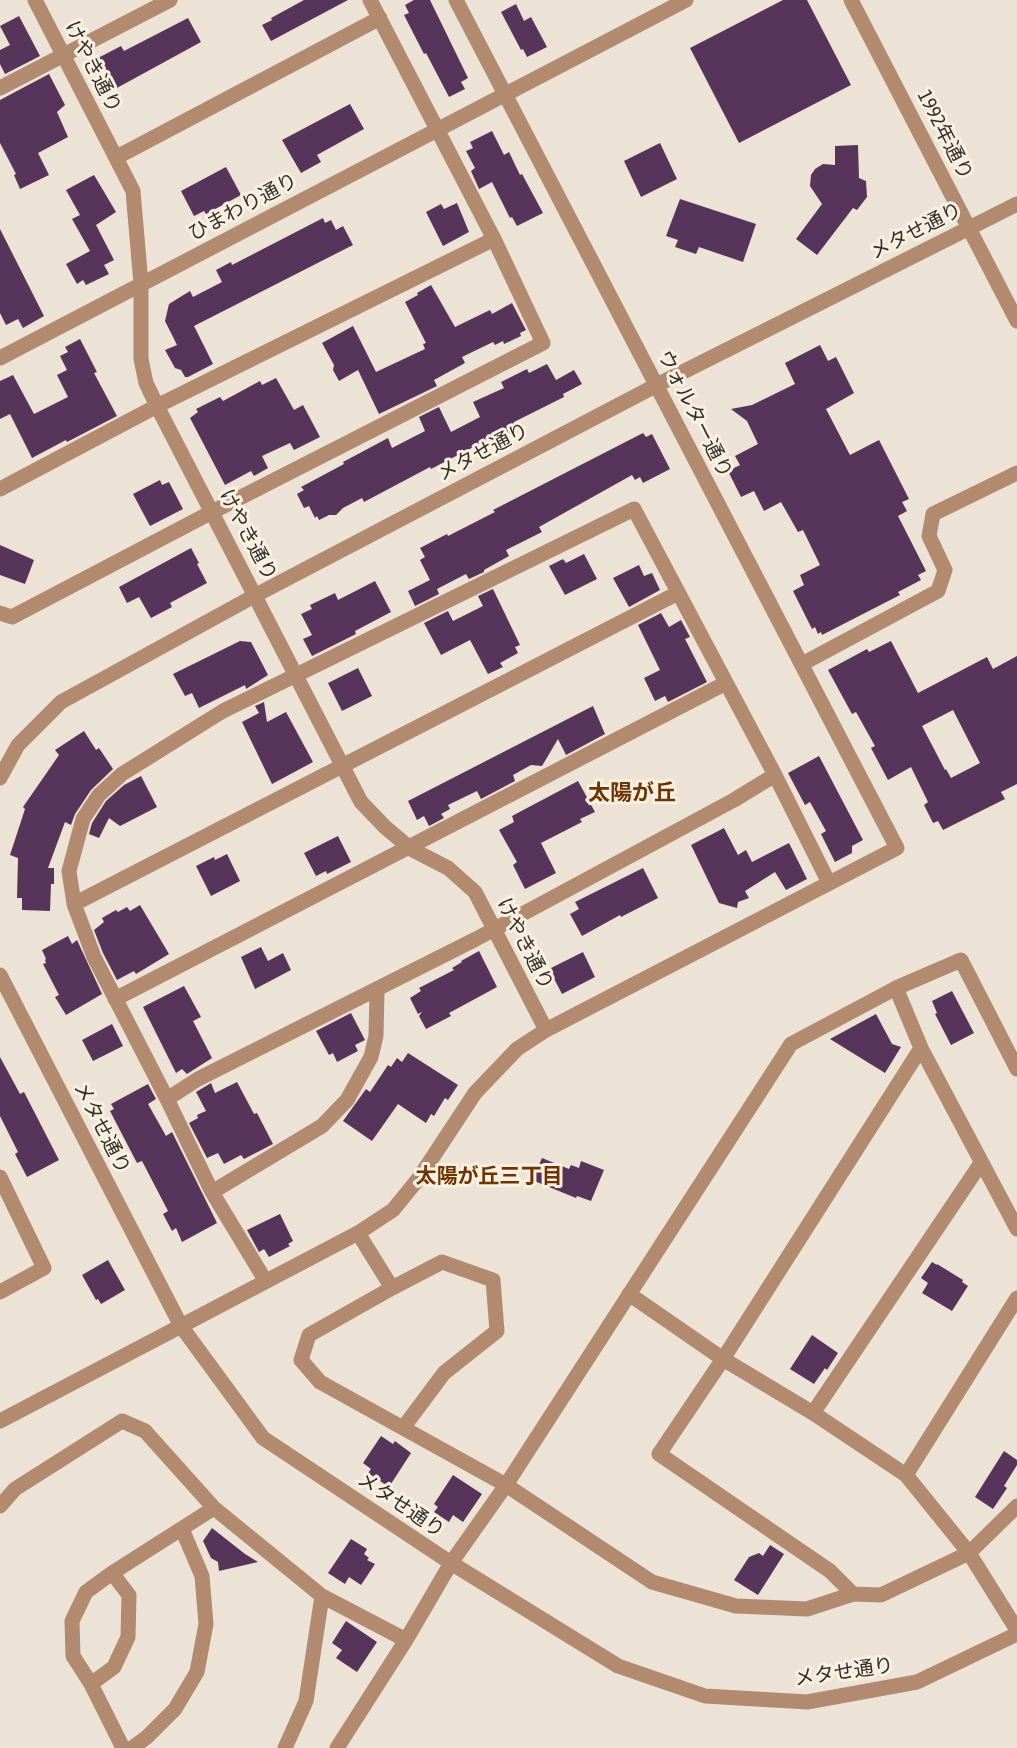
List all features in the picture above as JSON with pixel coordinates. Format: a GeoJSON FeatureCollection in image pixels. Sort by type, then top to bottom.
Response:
{"type":"FeatureCollection","features":[{"type":"Feature","properties":{"kind":"street","name":"けやき通り"},"geometry":{"type":"LineString","coordinates":[[35,0],[133,192],[141,284],[141,358],[146,382],[157,406],[361,802],[385,827],[409,847],[448,868],[475,892],[546,1030]]}},
{"type":"Feature","properties":{"kind":"street"},"geometry":{"type":"LineString","coordinates":[[0,87],[170,0]]}},
{"type":"Feature","properties":{"kind":"street"},"geometry":{"type":"LineString","coordinates":[[0,614],[12,617],[543,343],[494,239],[370,0]]}},
{"type":"Feature","properties":{"kind":"street","name":"ウォルター通り"},"geometry":{"type":"LineString","coordinates":[[456,0],[897,848],[829,883]]}},
{"type":"Feature","properties":{"kind":"street","name":"ひまわり通り"},"geometry":{"type":"LineString","coordinates":[[0,358],[686,0]]}},
{"type":"Feature","properties":{"kind":"street","name":"1992年通り"},"geometry":{"type":"LineString","coordinates":[[851,0],[1017,321]]}},
{"type":"Feature","properties":{"kind":"street"},"geometry":{"type":"LineString","coordinates":[[117,157],[380,18]]}},
{"type":"Feature","properties":{"kind":"street","name":"メタせ通り"},"geometry":{"type":"LineString","coordinates":[[0,778],[18,746],[61,702],[256,595],[657,385],[1017,204]]}},
{"type":"Feature","properties":{"kind":"street"},"geometry":{"type":"LineString","coordinates":[[0,489],[157,406],[494,239]]}},
{"type":"Feature","properties":{"kind":"street"},"geometry":{"type":"LineString","coordinates":[[802,664],[938,591],[945,570],[929,536],[933,514],[1017,473]]}},
{"type":"Feature","properties":{"kind":"street"},"geometry":{"type":"LineString","coordinates":[[0,1422],[265,1280],[358,1233],[393,1210],[419,1178],[475,1093],[517,1049],[546,1030],[829,883],[775,775],[634,509],[223,711],[122,774],[99,795],[82,819],[69,871],[74,904],[94,957],[212,1192],[265,1280]]}},
{"type":"Feature","properties":{"kind":"street"},"geometry":{"type":"LineString","coordinates":[[74,904],[678,593]]}},
{"type":"Feature","properties":{"kind":"street"},"geometry":{"type":"LineString","coordinates":[[115,999],[726,683]]}},
{"type":"Feature","properties":{"kind":"street"},"geometry":{"type":"LineString","coordinates":[[167,1099],[198,1079],[494,929],[735,800],[775,775]]}},
{"type":"Feature","properties":{"kind":"street"},"geometry":{"type":"LineString","coordinates":[[337,1748],[406,1640],[451,1563],[506,1485],[791,1044],[896,988],[961,960],[1017,1069]]}},
{"type":"Feature","properties":{"kind":"street","name":"メタせ通り"},"geometry":{"type":"LineString","coordinates":[[1,980],[181,1326],[263,1438],[451,1563],[618,1666],[705,1696],[807,1702],[917,1682],[1017,1632]]}},
{"type":"Feature","properties":{"kind":"street"},"geometry":{"type":"LineString","coordinates":[[896,988],[921,1048],[1017,1229]]}},
{"type":"Feature","properties":{"kind":"street"},"geometry":{"type":"LineString","coordinates":[[212,1192],[322,1126],[347,1100],[371,1057],[376,1036],[377,990]]}},
{"type":"Feature","properties":{"kind":"street"},"geometry":{"type":"LineString","coordinates":[[854,1594],[830,1571],[659,1454],[723,1359],[921,1048]]}},
{"type":"Feature","properties":{"kind":"street"},"geometry":{"type":"LineString","coordinates":[[813,1413],[981,1163]]}},
{"type":"Feature","properties":{"kind":"street"},"geometry":{"type":"LineString","coordinates":[[0,1177],[44,1268],[0,1292]]}},
{"type":"Feature","properties":{"kind":"street"},"geometry":{"type":"LineString","coordinates":[[358,1233],[392,1288]]}},
{"type":"Feature","properties":{"kind":"street"},"geometry":{"type":"LineString","coordinates":[[403,1428],[444,1373],[497,1331],[493,1280],[442,1263],[392,1288],[309,1335],[301,1360],[320,1382],[403,1428],[506,1485],[651,1582],[736,1606],[807,1609],[854,1594],[881,1595],[969,1553],[1017,1506]]}},
{"type":"Feature","properties":{"kind":"street"},"geometry":{"type":"LineString","coordinates":[[629,1294],[723,1359],[813,1413],[906,1474],[969,1553],[1017,1632]]}},
{"type":"Feature","properties":{"kind":"street"},"geometry":{"type":"LineString","coordinates":[[906,1474],[1017,1298]]}},
{"type":"Feature","properties":{"kind":"street"},"geometry":{"type":"LineString","coordinates":[[0,1506],[15,1489],[122,1421],[145,1431],[214,1509],[322,1596],[406,1640]]}},
{"type":"Feature","properties":{"kind":"street"},"geometry":{"type":"LineString","coordinates":[[123,1748],[91,1684],[73,1656],[72,1621],[86,1592],[214,1509]]}},
{"type":"Feature","properties":{"kind":"street"},"geometry":{"type":"LineString","coordinates":[[132,1748],[147,1737],[175,1709],[198,1672],[206,1624],[202,1576],[182,1529]]}},
{"type":"Feature","properties":{"kind":"street"},"geometry":{"type":"LineString","coordinates":[[91,1684],[114,1667],[128,1637],[129,1595],[112,1573]]}},
{"type":"Feature","properties":{"kind":"street"},"geometry":{"type":"LineString","coordinates":[[285,1748],[306,1701],[322,1596]]}},
{"type":"Feature","properties":{"kind":"building"},"geometry":{"type":"Polygon","coordinates":[[[304,0],[348,0],[271,41],[262,25],[304,0]]]}},
{"type":"Feature","properties":{"kind":"building"},"geometry":{"type":"Polygon","coordinates":[[[414,0],[430,0],[468,78],[461,82],[465,89],[449,97],[404,15],[409,13],[405,5],[414,0]]]}},
{"type":"Feature","properties":{"kind":"building"},"geometry":{"type":"Polygon","coordinates":[[[783,0],[807,0],[851,85],[739,143],[690,48],[783,0]]]}},
{"type":"Feature","properties":{"kind":"building"},"geometry":{"type":"Polygon","coordinates":[[[516,4],[524,21],[531,17],[547,47],[527,57],[501,12],[516,4]]]}},
{"type":"Feature","properties":{"kind":"building"},"geometry":{"type":"Polygon","coordinates":[[[19,16],[40,56],[5,74],[0,64],[0,50],[10,45],[0,26],[19,16]]]}},
{"type":"Feature","properties":{"kind":"building"},"geometry":{"type":"Polygon","coordinates":[[[188,18],[201,42],[115,89],[98,58],[121,46],[124,51],[188,18]]]}},
{"type":"Feature","properties":{"kind":"building"},"geometry":{"type":"Polygon","coordinates":[[[49,74],[65,105],[57,112],[68,137],[38,153],[49,175],[20,189],[14,175],[16,174],[0,143],[0,100],[49,74]]]}},
{"type":"Feature","properties":{"kind":"building"},"geometry":{"type":"Polygon","coordinates":[[[350,104],[364,129],[317,155],[321,162],[301,173],[282,140],[350,104]]]}},
{"type":"Feature","properties":{"kind":"building"},"geometry":{"type":"Polygon","coordinates":[[[492,131],[504,155],[509,152],[543,213],[517,226],[512,217],[510,218],[492,182],[479,189],[471,171],[475,168],[466,151],[473,148],[470,142],[492,131]]]}},
{"type":"Feature","properties":{"kind":"building"},"geometry":{"type":"Polygon","coordinates":[[[660,143],[677,179],[641,197],[624,161],[660,143]]]}},
{"type":"Feature","properties":{"kind":"building"},"geometry":{"type":"Polygon","coordinates":[[[858,145],[859,178],[866,181],[867,197],[857,210],[853,208],[817,255],[796,239],[822,204],[810,186],[811,175],[823,164],[835,165],[835,146],[858,145]]]}},
{"type":"Feature","properties":{"kind":"building"},"geometry":{"type":"Polygon","coordinates":[[[226,167],[241,195],[206,214],[204,211],[194,216],[181,191],[226,167]]]}},
{"type":"Feature","properties":{"kind":"building"},"geometry":{"type":"Polygon","coordinates":[[[94,175],[116,212],[96,225],[114,260],[104,265],[109,274],[86,285],[83,280],[77,284],[66,264],[90,251],[72,219],[80,215],[66,190],[94,175]]]}},
{"type":"Feature","properties":{"kind":"building"},"geometry":{"type":"Polygon","coordinates":[[[680,199],[756,224],[743,262],[699,247],[696,254],[675,247],[678,240],[666,236],[680,199]]]}},
{"type":"Feature","properties":{"kind":"building"},"geometry":{"type":"Polygon","coordinates":[[[457,203],[469,232],[443,246],[426,212],[441,204],[444,209],[457,203]]]}},
{"type":"Feature","properties":{"kind":"building"},"geometry":{"type":"Polygon","coordinates":[[[323,218],[325,223],[331,220],[336,230],[343,226],[353,245],[194,326],[213,364],[188,377],[175,368],[165,350],[177,345],[165,321],[169,304],[190,291],[193,297],[222,282],[216,270],[231,262],[232,265],[323,218]]]}},
{"type":"Feature","properties":{"kind":"building"},"geometry":{"type":"Polygon","coordinates":[[[0,229],[44,316],[23,328],[18,319],[6,325],[0,313],[0,229]]]}},
{"type":"Feature","properties":{"kind":"building"},"geometry":{"type":"Polygon","coordinates":[[[431,285],[455,327],[490,310],[492,314],[512,303],[526,330],[520,333],[521,336],[504,344],[503,341],[495,345],[493,342],[462,357],[465,363],[434,380],[437,386],[379,414],[358,370],[339,381],[333,370],[334,365],[322,343],[353,326],[376,372],[425,349],[423,344],[426,343],[405,302],[431,285]]]}},
{"type":"Feature","properties":{"kind":"building"},"geometry":{"type":"Polygon","coordinates":[[[80,339],[97,372],[94,373],[117,416],[32,458],[10,414],[0,419],[0,381],[13,375],[34,414],[68,397],[57,375],[67,370],[60,356],[68,352],[65,347],[80,339]]]}},
{"type":"Feature","properties":{"kind":"building"},"geometry":{"type":"Polygon","coordinates":[[[820,345],[828,361],[836,357],[854,393],[826,409],[850,455],[879,440],[909,499],[902,502],[907,511],[898,516],[926,571],[918,575],[921,580],[898,592],[900,595],[822,635],[821,632],[818,634],[815,627],[812,629],[793,591],[804,585],[800,575],[820,565],[803,530],[798,532],[781,502],[764,511],[754,491],[741,497],[728,471],[740,465],[735,456],[758,444],[747,421],[731,409],[752,405],[795,384],[785,363],[820,345]]]}},
{"type":"Feature","properties":{"kind":"building"},"geometry":{"type":"Polygon","coordinates":[[[547,364],[556,380],[574,370],[582,384],[563,394],[564,397],[514,422],[518,429],[485,445],[483,442],[431,469],[430,467],[364,502],[362,498],[343,508],[336,515],[329,515],[319,520],[317,516],[315,518],[309,506],[304,508],[297,494],[304,490],[301,487],[344,464],[343,462],[388,438],[392,448],[425,431],[419,417],[439,407],[451,432],[480,417],[473,402],[504,388],[501,382],[527,369],[529,373],[547,364]]]}},
{"type":"Feature","properties":{"kind":"building"},"geometry":{"type":"Polygon","coordinates":[[[276,378],[294,410],[303,405],[320,437],[294,450],[290,443],[262,456],[268,468],[254,476],[251,471],[225,485],[190,418],[198,412],[196,409],[220,397],[223,401],[260,381],[262,385],[276,378]]]}},
{"type":"Feature","properties":{"kind":"building"},"geometry":{"type":"Polygon","coordinates":[[[643,433],[646,437],[652,434],[670,469],[643,483],[640,477],[635,480],[632,475],[539,527],[542,532],[506,550],[509,556],[484,572],[469,579],[466,574],[437,589],[439,594],[415,606],[408,591],[430,580],[420,560],[425,557],[420,548],[495,512],[493,510],[643,433]]]}},
{"type":"Feature","properties":{"kind":"building"},"geometry":{"type":"Polygon","coordinates":[[[160,480],[162,485],[169,482],[183,509],[150,526],[133,494],[160,480]]]}},
{"type":"Feature","properties":{"kind":"building"},"geometry":{"type":"Polygon","coordinates":[[[0,545],[34,560],[25,584],[0,575],[0,545]]]}},
{"type":"Feature","properties":{"kind":"building"},"geometry":{"type":"Polygon","coordinates":[[[191,548],[207,583],[170,603],[172,607],[151,618],[139,597],[127,603],[119,587],[191,548]]]}},
{"type":"Feature","properties":{"kind":"building"},"geometry":{"type":"Polygon","coordinates":[[[584,554],[597,579],[565,595],[549,566],[563,559],[566,563],[584,554]]]}},
{"type":"Feature","properties":{"kind":"building"},"geometry":{"type":"Polygon","coordinates":[[[639,565],[644,576],[652,573],[660,590],[629,607],[613,578],[639,565]]]}},
{"type":"Feature","properties":{"kind":"building"},"geometry":{"type":"Polygon","coordinates":[[[375,581],[391,612],[355,631],[356,634],[312,656],[303,639],[312,635],[301,614],[312,609],[310,605],[335,593],[338,600],[375,581]]]}},
{"type":"Feature","properties":{"kind":"building"},"geometry":{"type":"Polygon","coordinates":[[[493,589],[520,645],[515,647],[518,653],[500,663],[503,667],[488,674],[470,640],[441,655],[424,623],[448,611],[453,621],[483,606],[478,596],[493,589]]]}},
{"type":"Feature","properties":{"kind":"building"},"geometry":{"type":"Polygon","coordinates":[[[661,613],[669,627],[681,620],[690,637],[685,639],[707,682],[668,702],[665,696],[655,701],[644,678],[660,670],[638,625],[661,613]]]}},
{"type":"Feature","properties":{"kind":"building"},"geometry":{"type":"Polygon","coordinates":[[[240,641],[251,642],[268,675],[246,689],[245,685],[199,708],[192,693],[185,696],[173,674],[240,641]]]}},
{"type":"Feature","properties":{"kind":"building"},"geometry":{"type":"Polygon","coordinates":[[[891,641],[918,693],[987,657],[993,669],[1017,656],[1017,784],[1001,792],[1005,799],[943,830],[938,821],[933,823],[924,805],[928,802],[911,767],[888,780],[871,748],[875,746],[856,712],[852,714],[828,670],[867,649],[869,652],[891,641]],[[953,710],[922,726],[951,778],[980,763],[953,710]]]}},
{"type":"Feature","properties":{"kind":"building"},"geometry":{"type":"Polygon","coordinates":[[[358,668],[372,696],[342,711],[328,683],[358,668]]]}},
{"type":"Feature","properties":{"kind":"building"},"geometry":{"type":"Polygon","coordinates":[[[264,702],[267,722],[286,712],[313,762],[272,784],[242,722],[259,713],[255,706],[264,702]]]}},
{"type":"Feature","properties":{"kind":"building"},"geometry":{"type":"Polygon","coordinates":[[[593,706],[605,734],[566,755],[558,739],[542,766],[531,765],[513,775],[515,781],[481,799],[477,791],[448,805],[450,809],[441,814],[444,818],[429,826],[424,816],[417,820],[408,801],[593,706]]]}},
{"type":"Feature","properties":{"kind":"building"},"geometry":{"type":"Polygon","coordinates":[[[84,731],[96,750],[99,748],[113,769],[91,790],[75,814],[71,825],[65,822],[48,868],[54,868],[50,911],[22,910],[22,898],[17,898],[18,858],[10,855],[25,809],[23,807],[59,755],[55,750],[84,731]]]}},
{"type":"Feature","properties":{"kind":"building"},"geometry":{"type":"Polygon","coordinates":[[[819,756],[863,840],[852,846],[852,853],[835,862],[821,834],[826,831],[810,802],[805,805],[788,773],[819,756]]]}},
{"type":"Feature","properties":{"kind":"building"},"geometry":{"type":"Polygon","coordinates":[[[141,776],[157,807],[120,826],[109,818],[99,838],[89,834],[92,823],[106,801],[124,785],[141,776]]]}},
{"type":"Feature","properties":{"kind":"building"},"geometry":{"type":"Polygon","coordinates":[[[578,781],[595,812],[580,819],[582,822],[541,843],[556,873],[525,889],[513,865],[517,862],[499,830],[514,822],[512,816],[578,781]]]}},
{"type":"Feature","properties":{"kind":"building"},"geometry":{"type":"Polygon","coordinates":[[[724,828],[738,855],[746,850],[752,862],[789,843],[807,879],[786,890],[775,872],[745,891],[749,898],[738,902],[737,908],[719,903],[691,845],[724,828]]]}},
{"type":"Feature","properties":{"kind":"building"},"geometry":{"type":"Polygon","coordinates":[[[338,836],[351,862],[327,874],[326,871],[316,876],[304,853],[338,836]]]}},
{"type":"Feature","properties":{"kind":"building"},"geometry":{"type":"Polygon","coordinates":[[[227,854],[240,881],[211,896],[196,866],[214,857],[215,860],[227,854]]]}},
{"type":"Feature","properties":{"kind":"building"},"geometry":{"type":"Polygon","coordinates":[[[643,868],[658,898],[582,936],[570,914],[579,909],[575,902],[643,868]]]}},
{"type":"Feature","properties":{"kind":"building"},"geometry":{"type":"Polygon","coordinates":[[[140,905],[169,954],[136,974],[134,971],[117,980],[94,930],[104,922],[102,918],[116,910],[118,912],[127,907],[130,911],[140,905]]]}},
{"type":"Feature","properties":{"kind":"building"},"geometry":{"type":"Polygon","coordinates":[[[68,936],[72,944],[77,940],[102,994],[66,1015],[55,997],[59,995],[43,964],[46,963],[46,959],[42,950],[68,936]]]}},
{"type":"Feature","properties":{"kind":"building"},"geometry":{"type":"Polygon","coordinates":[[[261,947],[268,961],[283,953],[291,970],[255,989],[241,957],[261,947]]]}},
{"type":"Feature","properties":{"kind":"building"},"geometry":{"type":"Polygon","coordinates":[[[479,951],[497,987],[449,1013],[451,1016],[426,1029],[419,1016],[422,1012],[418,1014],[410,998],[421,991],[419,988],[454,970],[452,968],[461,961],[479,951]]]}},
{"type":"Feature","properties":{"kind":"building"},"geometry":{"type":"Polygon","coordinates":[[[583,952],[595,977],[562,994],[549,969],[583,952]]]}},
{"type":"Feature","properties":{"kind":"building"},"geometry":{"type":"Polygon","coordinates":[[[184,986],[201,1017],[193,1021],[212,1058],[187,1074],[182,1069],[176,1073],[143,1007],[184,986]]]}},
{"type":"Feature","properties":{"kind":"building"},"geometry":{"type":"Polygon","coordinates":[[[952,991],[974,1033],[951,1045],[935,1014],[937,1013],[932,1001],[952,991]]]}},
{"type":"Feature","properties":{"kind":"building"},"geometry":{"type":"Polygon","coordinates":[[[351,1013],[365,1040],[355,1045],[358,1051],[337,1062],[333,1053],[329,1055],[316,1031],[351,1013]]]}},
{"type":"Feature","properties":{"kind":"building"},"geometry":{"type":"Polygon","coordinates":[[[876,1014],[892,1044],[901,1047],[885,1073],[830,1039],[876,1014]]]}},
{"type":"Feature","properties":{"kind":"building"},"geometry":{"type":"Polygon","coordinates":[[[112,1024],[123,1046],[93,1061],[82,1040],[112,1024]]]}},
{"type":"Feature","properties":{"kind":"building"},"geometry":{"type":"Polygon","coordinates":[[[408,1053],[458,1085],[448,1100],[445,1098],[434,1116],[431,1114],[426,1123],[398,1104],[372,1141],[343,1121],[366,1089],[370,1092],[388,1065],[391,1067],[397,1058],[402,1062],[408,1053]]]}},
{"type":"Feature","properties":{"kind":"building"},"geometry":{"type":"Polygon","coordinates":[[[0,1057],[20,1094],[24,1092],[59,1160],[27,1177],[15,1154],[18,1152],[0,1116],[0,1057]]]}},
{"type":"Feature","properties":{"kind":"building"},"geometry":{"type":"Polygon","coordinates":[[[237,1082],[273,1144],[244,1159],[241,1155],[224,1164],[218,1153],[207,1158],[189,1123],[198,1118],[197,1115],[206,1111],[196,1092],[211,1083],[215,1093],[237,1082]]]}},
{"type":"Feature","properties":{"kind":"building"},"geometry":{"type":"Polygon","coordinates":[[[148,1084],[156,1099],[148,1104],[166,1136],[172,1132],[217,1223],[182,1242],[176,1228],[172,1231],[163,1214],[168,1211],[142,1161],[137,1163],[110,1111],[114,1109],[111,1104],[148,1084]]]}},
{"type":"Feature","properties":{"kind":"building"},"geometry":{"type":"Polygon","coordinates":[[[542,1158],[569,1169],[571,1165],[579,1168],[581,1161],[604,1170],[591,1201],[577,1196],[576,1198],[532,1180],[542,1158]]]}},
{"type":"Feature","properties":{"kind":"building"},"geometry":{"type":"Polygon","coordinates":[[[280,1214],[293,1241],[288,1244],[290,1246],[269,1257],[264,1249],[259,1252],[247,1230],[280,1214]]]}},
{"type":"Feature","properties":{"kind":"building"},"geometry":{"type":"Polygon","coordinates":[[[108,1260],[125,1290],[101,1304],[98,1299],[96,1300],[82,1275],[108,1260]]]}},
{"type":"Feature","properties":{"kind":"building"},"geometry":{"type":"Polygon","coordinates":[[[932,1262],[963,1280],[962,1282],[968,1286],[952,1311],[922,1293],[928,1283],[921,1278],[932,1262]]]}},
{"type":"Feature","properties":{"kind":"building"},"geometry":{"type":"Polygon","coordinates":[[[812,1335],[838,1353],[814,1384],[790,1369],[812,1335]]]}},
{"type":"Feature","properties":{"kind":"building"},"geometry":{"type":"Polygon","coordinates":[[[381,1436],[393,1444],[395,1441],[411,1453],[389,1487],[368,1473],[371,1469],[363,1463],[381,1436]]]}},
{"type":"Feature","properties":{"kind":"building"},"geometry":{"type":"Polygon","coordinates":[[[1004,1451],[1017,1460],[1017,1465],[1004,1486],[1007,1488],[993,1509],[975,1497],[1004,1451]]]}},
{"type":"Feature","properties":{"kind":"building"},"geometry":{"type":"Polygon","coordinates":[[[453,1475],[482,1494],[463,1522],[453,1515],[449,1522],[434,1512],[438,1507],[434,1504],[453,1475]]]}},
{"type":"Feature","properties":{"kind":"building"},"geometry":{"type":"Polygon","coordinates":[[[212,1528],[258,1562],[219,1571],[218,1562],[211,1558],[203,1541],[212,1528]]]}},
{"type":"Feature","properties":{"kind":"building"},"geometry":{"type":"Polygon","coordinates":[[[351,1539],[367,1549],[364,1554],[369,1558],[367,1560],[375,1564],[361,1585],[349,1577],[345,1584],[328,1573],[351,1539]]]}},
{"type":"Feature","properties":{"kind":"building"},"geometry":{"type":"Polygon","coordinates":[[[770,1545],[784,1554],[758,1595],[734,1580],[749,1557],[759,1553],[763,1556],[770,1545]]]}},
{"type":"Feature","properties":{"kind":"building"},"geometry":{"type":"Polygon","coordinates":[[[346,1621],[377,1642],[357,1672],[336,1658],[342,1650],[332,1643],[346,1621]]]}},
{"type":"Feature","properties":{"kind":"district","name":"太陽が丘"},"geometry":{"type":"Point","coordinates":[632,793]}},
{"type":"Feature","properties":{"kind":"district","name":"太陽が丘三丁目"},"geometry":{"type":"Point","coordinates":[489,1176]}}]}
